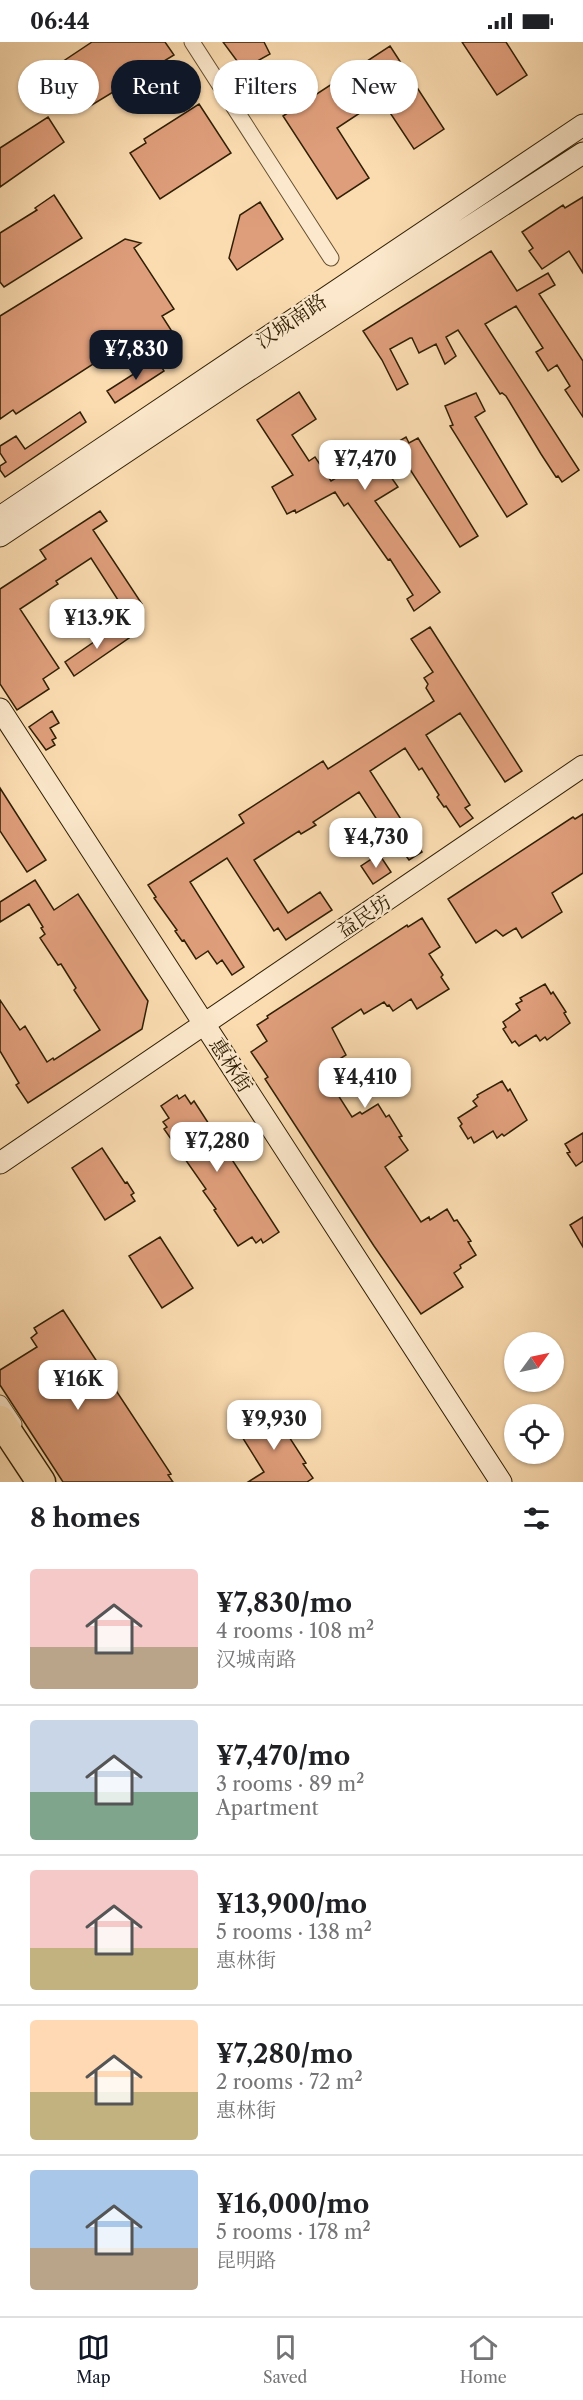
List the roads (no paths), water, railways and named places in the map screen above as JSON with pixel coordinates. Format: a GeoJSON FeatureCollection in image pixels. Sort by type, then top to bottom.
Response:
{"type":"FeatureCollection","features":[{"type":"Feature","properties":{"kind":"highway"},"geometry":{"type":"LineString","coordinates":[[0,1420],[41,1482]]}},
{"type":"Feature","properties":{"kind":"highway"},"geometry":{"type":"LineString","coordinates":[[0,1448],[22,1482]]}},
{"type":"Feature","properties":{"kind":"street"},"geometry":{"type":"LineString","coordinates":[[192,42],[331,258]]}},
{"type":"Feature","properties":{"kind":"street","name":"汉城南路"},"geometry":{"type":"LineString","coordinates":[[0,517],[583,124]]}},
{"type":"Feature","properties":{"kind":"street","name":"汉城南路"},"geometry":{"type":"LineString","coordinates":[[0,536],[583,153]]}},
{"type":"Feature","properties":{"kind":"street","name":"惠林街"},"geometry":{"type":"LineString","coordinates":[[0,709],[501,1482]]}},
{"type":"Feature","properties":{"kind":"street","name":"益民坊"},"geometry":{"type":"LineString","coordinates":[[0,1163],[583,766]]}},
{"type":"Feature","properties":{"kind":"street"},"geometry":{"type":"LineString","coordinates":[[0,1403],[51,1482]]}}]}
